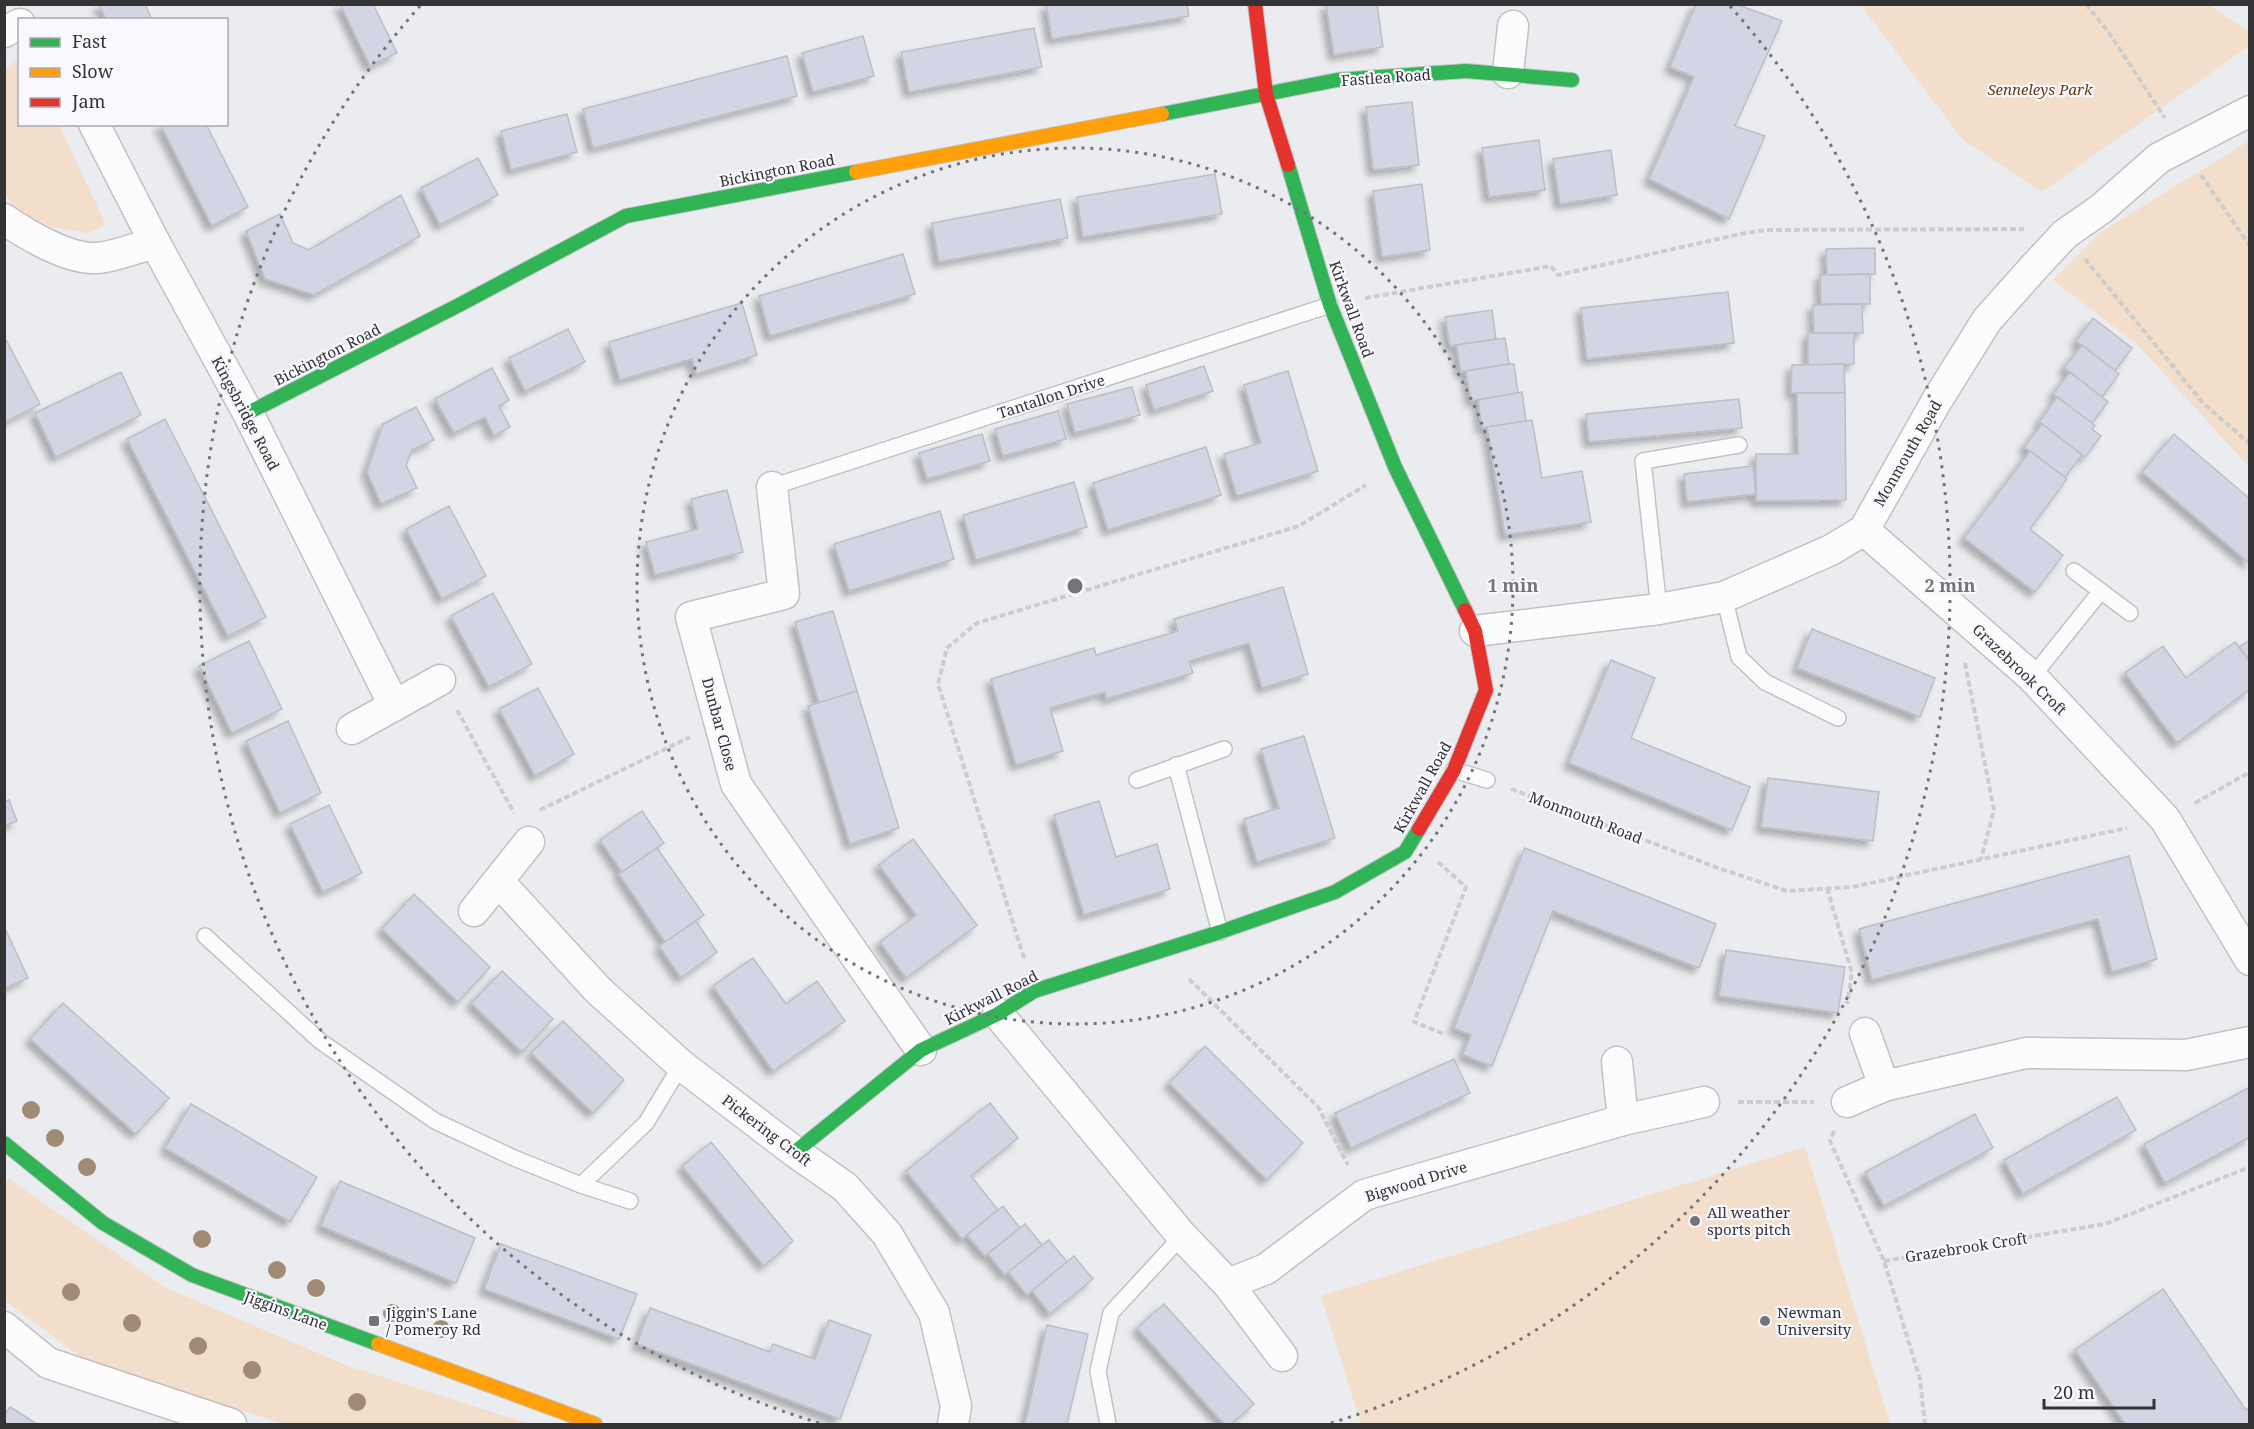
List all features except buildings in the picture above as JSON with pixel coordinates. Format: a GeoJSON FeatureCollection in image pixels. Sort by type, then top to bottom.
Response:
{"type":"FeatureCollection","features":[{"type":"Feature","properties":{"kind":"street"},"geometry":{"type":"LineString","coordinates":[[1255,4],[1266,94]]}},
{"type":"Feature","properties":{"kind":"street"},"geometry":{"type":"LineString","coordinates":[[4,32],[18,24]]}},
{"type":"Feature","properties":{"kind":"street"},"geometry":{"type":"LineString","coordinates":[[1508,73],[1513,26]]}},
{"type":"Feature","properties":{"kind":"street","name":"Fastlea Road"},"geometry":{"type":"LineString","coordinates":[[1266,94],[1337,80],[1466,71],[1572,80]]}},
{"type":"Feature","properties":{"kind":"street","name":"Kirkwall Road"},"geometry":{"type":"LineString","coordinates":[[795,1152],[921,1050],[998,1014],[1034,990],[1220,932],[1335,892],[1405,852],[1454,770],[1486,690],[1475,631],[1395,467],[1330,305],[1266,94]]}},
{"type":"Feature","properties":{"kind":"street","name":"Bickington Road"},"geometry":{"type":"LineString","coordinates":[[248,413],[462,304],[626,216],[1266,94]]}},
{"type":"Feature","properties":{"kind":"street","name":"Monmouth Road"},"geometry":{"type":"LineString","coordinates":[[1864,530],[1936,402],[1987,320],[2065,234],[2101,209],[2159,158],[2250,111]]}},
{"type":"Feature","properties":{"kind":"street","name":"Kingsbridge Road"},"geometry":{"type":"LineString","coordinates":[[95,126],[155,243],[248,413],[394,705]]}},
{"type":"Feature","properties":{"kind":"street"},"geometry":{"type":"LineString","coordinates":[[4,219],[60,251],[96,258],[155,243]]}},
{"type":"Feature","properties":{"kind":"street","name":"Dunbar Close"},"geometry":{"type":"LineString","coordinates":[[772,488],[784,594],[691,617],[736,784],[921,1050]]}},
{"type":"Feature","properties":{"kind":"street"},"geometry":{"type":"LineString","coordinates":[[1475,631],[1659,609],[1724,597],[1821,555],[1864,530]]}},
{"type":"Feature","properties":{"kind":"street","name":"Grazebrook Croft"},"geometry":{"type":"LineString","coordinates":[[1864,530],[2032,677],[2165,819],[2250,960]]}},
{"type":"Feature","properties":{"kind":"street"},"geometry":{"type":"LineString","coordinates":[[352,729],[440,680]]}},
{"type":"Feature","properties":{"kind":"street"},"geometry":{"type":"LineString","coordinates":[[474,911],[499,882],[524,831]]}},
{"type":"Feature","properties":{"kind":"street","name":"Pickering Croft"},"geometry":{"type":"LineString","coordinates":[[499,882],[598,990],[681,1065],[845,1187],[887,1234],[934,1313],[956,1406],[953,1425]]}},
{"type":"Feature","properties":{"kind":"street"},"geometry":{"type":"LineString","coordinates":[[998,1014],[1182,1236],[1228,1284],[1282,1356]]}},
{"type":"Feature","properties":{"kind":"street"},"geometry":{"type":"LineString","coordinates":[[1865,1034],[1884,1086]]}},
{"type":"Feature","properties":{"kind":"street"},"geometry":{"type":"LineString","coordinates":[[1847,1102],[1884,1086],[2026,1053],[2186,1055],[2250,1042]]}},
{"type":"Feature","properties":{"kind":"street"},"geometry":{"type":"LineString","coordinates":[[1617,1062],[1623,1120]]}},
{"type":"Feature","properties":{"kind":"street","name":"Bigwood Drive"},"geometry":{"type":"LineString","coordinates":[[1228,1284],[1266,1269],[1364,1195],[1623,1120],[1704,1102]]}},
{"type":"Feature","properties":{"kind":"street","name":"Jiggins Lane"},"geometry":{"type":"LineString","coordinates":[[4,1143],[103,1223],[192,1275],[596,1425]]}},
{"type":"Feature","properties":{"kind":"street"},"geometry":{"type":"LineString","coordinates":[[4,1327],[48,1363],[193,1419],[231,1425]]}},
{"type":"Feature","properties":{"kind":"lane","name":"Tantallon Drive"},"geometry":{"type":"LineString","coordinates":[[772,488],[1330,305]]}},
{"type":"Feature","properties":{"kind":"lane"},"geometry":{"type":"LineString","coordinates":[[1659,609],[1643,460],[1738,444]]}},
{"type":"Feature","properties":{"kind":"lane"},"geometry":{"type":"LineString","coordinates":[[2074,571],[2130,613]]}},
{"type":"Feature","properties":{"kind":"lane"},"geometry":{"type":"LineString","coordinates":[[2032,677],[2101,591]]}},
{"type":"Feature","properties":{"kind":"lane"},"geometry":{"type":"LineString","coordinates":[[1724,597],[1739,657],[1765,682],[1838,718]]}},
{"type":"Feature","properties":{"kind":"lane"},"geometry":{"type":"LineString","coordinates":[[1137,780],[1224,749]]}},
{"type":"Feature","properties":{"kind":"lane"},"geometry":{"type":"LineString","coordinates":[[1176,765],[1220,932]]}},
{"type":"Feature","properties":{"kind":"lane"},"geometry":{"type":"LineString","coordinates":[[1454,770],[1487,780]]}},
{"type":"Feature","properties":{"kind":"lane"},"geometry":{"type":"LineString","coordinates":[[205,936],[320,1041],[435,1121],[514,1158],[581,1185],[630,1201]]}},
{"type":"Feature","properties":{"kind":"lane"},"geometry":{"type":"LineString","coordinates":[[581,1185],[646,1124],[681,1065]]}},
{"type":"Feature","properties":{"kind":"lane"},"geometry":{"type":"LineString","coordinates":[[1108,1425],[1098,1371],[1111,1313],[1182,1236]]}},
{"type":"Feature","properties":{"kind":"path"},"geometry":{"type":"LineString","coordinates":[[1330,305],[1551,266],[1558,275],[1765,230],[2021,228],[2065,234],[2203,403],[2250,444]]}},
{"type":"Feature","properties":{"kind":"path"},"geometry":{"type":"LineString","coordinates":[[1034,990],[938,684],[947,648],[977,623],[1299,526],[1395,467]]}},
{"type":"Feature","properties":{"kind":"path"},"geometry":{"type":"LineString","coordinates":[[1953,608],[1994,810],[1981,859]]}},
{"type":"Feature","properties":{"kind":"path"},"geometry":{"type":"LineString","coordinates":[[440,680],[524,831],[720,722]]}},
{"type":"Feature","properties":{"kind":"path"},"geometry":{"type":"LineString","coordinates":[[1865,1034],[1846,1013],[1852,973],[1827,888],[1851,887],[2165,819],[2250,772]]}},
{"type":"Feature","properties":{"kind":"path","name":"Monmouth Road"},"geometry":{"type":"LineString","coordinates":[[1487,780],[1786,891],[1827,888]]}},
{"type":"Feature","properties":{"kind":"path"},"geometry":{"type":"LineString","coordinates":[[1433,857],[1466,887],[1414,1022],[1444,1034]]}},
{"type":"Feature","properties":{"kind":"path"},"geometry":{"type":"LineString","coordinates":[[1186,976],[1318,1107],[1364,1195]]}},
{"type":"Feature","properties":{"kind":"path"},"geometry":{"type":"LineString","coordinates":[[1704,1102],[1847,1102]]}},
{"type":"Feature","properties":{"kind":"path","name":"Grazebrook Croft"},"geometry":{"type":"LineString","coordinates":[[1847,1102],[1830,1141],[1884,1261],[2105,1224],[2250,1167]]}},
{"type":"Feature","properties":{"kind":"path"},"geometry":{"type":"LineString","coordinates":[[1884,1261],[1920,1379],[1925,1425]]}},
{"type":"Feature","properties":{"kind":"green space","name":"Senneleys Park"},"geometry":{"type":"Polygon","coordinates":[[[1861,5],[2209,5],[2249,32],[2249,46],[2042,192],[1963,140],[1861,5]]]}},
{"type":"Feature","properties":{"kind":"green space"},"geometry":{"type":"Polygon","coordinates":[[[18,60],[18,126],[59,126],[106,225],[88,233],[52,227],[16,211],[5,192],[5,70],[18,60]]]}},
{"type":"Feature","properties":{"kind":"green space"},"geometry":{"type":"Polygon","coordinates":[[[2249,141],[2249,467],[2137,344],[2053,280],[2101,232],[2249,141]]]}},
{"type":"Feature","properties":{"kind":"green space","name":"All weather sports pitch"},"geometry":{"type":"Polygon","coordinates":[[[1805,1147],[1890,1424],[1361,1424],[1321,1296],[1805,1147]]]}},
{"type":"Feature","properties":{"kind":"green space"},"geometry":{"type":"Polygon","coordinates":[[[9,1179],[166,1288],[348,1366],[530,1424],[284,1424],[85,1360],[5,1301],[4,1184],[9,1179]]]}},
{"type":"Feature","properties":{"kind":"traffic: fast"},"geometry":{"type":"LineString","coordinates":[[1162,114],[1337,80],[1466,71],[1572,80]]}},
{"type":"Feature","properties":{"kind":"traffic: fast"},"geometry":{"type":"LineString","coordinates":[[1288,165],[1330,305],[1395,467],[1465,610]]}},
{"type":"Feature","properties":{"kind":"traffic: fast"},"geometry":{"type":"LineString","coordinates":[[248,413],[626,216],[856,172]]}},
{"type":"Feature","properties":{"kind":"traffic: fast"},"geometry":{"type":"LineString","coordinates":[[795,1152],[921,1050],[998,1014],[1034,991],[1220,932],[1335,892],[1405,852],[1419,829]]}},
{"type":"Feature","properties":{"kind":"traffic: fast"},"geometry":{"type":"LineString","coordinates":[[4,1143],[103,1223],[192,1275],[378,1344]]}},
{"type":"Feature","properties":{"kind":"traffic: slow"},"geometry":{"type":"LineString","coordinates":[[856,172],[1162,114]]}},
{"type":"Feature","properties":{"kind":"traffic: slow"},"geometry":{"type":"LineString","coordinates":[[378,1344],[595,1424]]}},
{"type":"Feature","properties":{"kind":"traffic: jam"},"geometry":{"type":"LineString","coordinates":[[1255,4],[1266,94],[1288,165]]}},
{"type":"Feature","properties":{"kind":"traffic: jam"},"geometry":{"type":"LineString","coordinates":[[1419,829],[1454,770],[1486,690],[1475,631],[1465,610]]}},
{"type":"Feature","properties":{"kind":"place","name":"All weather sports pitch"},"geometry":{"type":"Point","coordinates":[1695,1221]}},
{"type":"Feature","properties":{"kind":"place","name":"Jiggin'S Lane / Pomeroy Rd"},"geometry":{"type":"Point","coordinates":[374,1321]}},
{"type":"Feature","properties":{"kind":"place","name":"Newman University"},"geometry":{"type":"Point","coordinates":[1765,1321]}}]}
